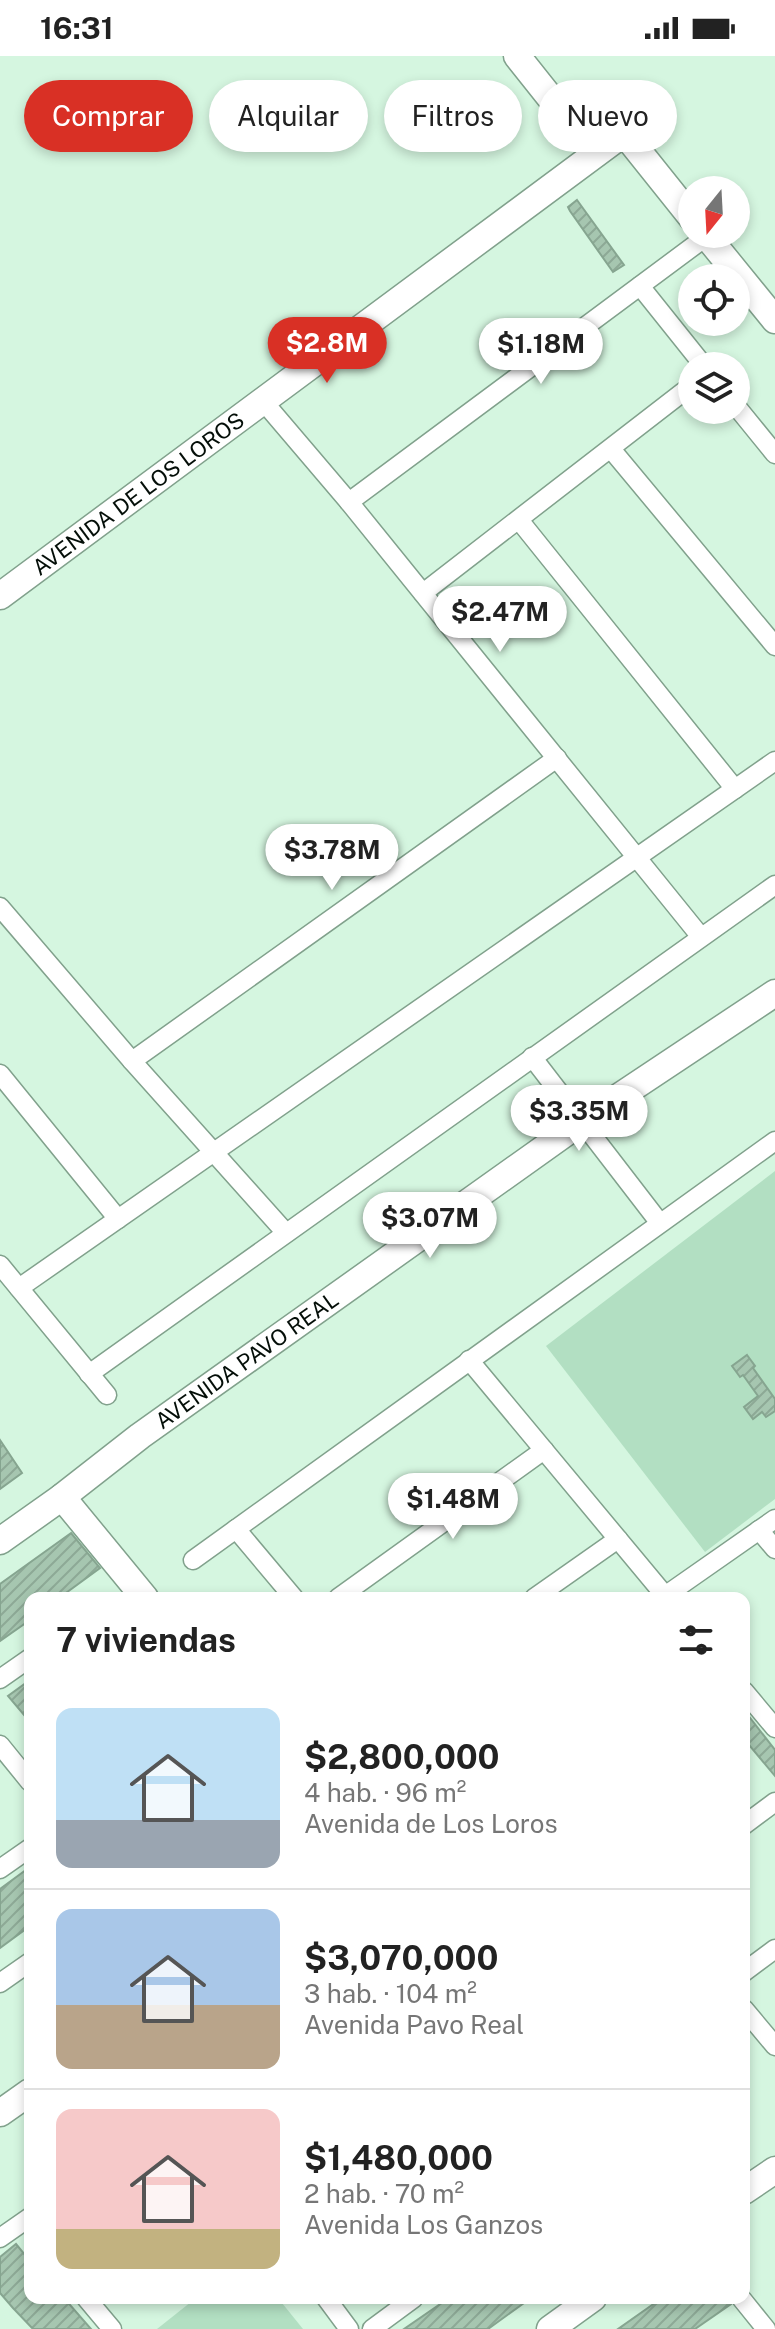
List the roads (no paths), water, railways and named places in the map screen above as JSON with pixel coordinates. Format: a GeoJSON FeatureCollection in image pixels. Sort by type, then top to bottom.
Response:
{"type":"FeatureCollection","features":[{"type":"Feature","properties":{"kind":"main road"},"geometry":{"type":"LineString","coordinates":[[517,56],[595,154]]}},
{"type":"Feature","properties":{"kind":"main road","name":"AVENIDA DE LOS LOROS"},"geometry":{"type":"LineString","coordinates":[[0,596],[624,133],[678,200]]}},
{"type":"Feature","properties":{"kind":"main road"},"geometry":{"type":"LineString","coordinates":[[716,248],[775,320]]}},
{"type":"Feature","properties":{"kind":"main road","name":"AVENIDA PAVO REAL"},"geometry":{"type":"LineString","coordinates":[[0,1541],[140,1436],[581,1122],[775,993]]}},
{"type":"Feature","properties":{"kind":"main road"},"geometry":{"type":"LineString","coordinates":[[62,1497],[140,1592]]}},
{"type":"Feature","properties":{"kind":"main road"},"geometry":{"type":"LineString","coordinates":[[0,2113],[24,2096]]}},
{"type":"Feature","properties":{"kind":"main road"},"geometry":{"type":"LineString","coordinates":[[750,2187],[775,2170]]}},
{"type":"Feature","properties":{"kind":"main road"},"geometry":{"type":"LineString","coordinates":[[550,2329],[585,2304]]}},
{"type":"Feature","properties":{"kind":"street"},"geometry":{"type":"LineString","coordinates":[[349,502],[640,286],[681,248]]}},
{"type":"Feature","properties":{"kind":"street"},"geometry":{"type":"LineString","coordinates":[[640,286],[693,352]]}},
{"type":"Feature","properties":{"kind":"street"},"geometry":{"type":"LineString","coordinates":[[423,593],[678,396]]}},
{"type":"Feature","properties":{"kind":"street"},"geometry":{"type":"LineString","coordinates":[[263,401],[349,502],[701,937]]}},
{"type":"Feature","properties":{"kind":"street"},"geometry":{"type":"LineString","coordinates":[[750,423],[775,454]]}},
{"type":"Feature","properties":{"kind":"street"},"geometry":{"type":"LineString","coordinates":[[611,449],[775,646]]}},
{"type":"Feature","properties":{"kind":"street"},"geometry":{"type":"LineString","coordinates":[[519,520],[735,789]]}},
{"type":"Feature","properties":{"kind":"street"},"geometry":{"type":"LineString","coordinates":[[132,1061],[557,758]]}},
{"type":"Feature","properties":{"kind":"street"},"geometry":{"type":"LineString","coordinates":[[19,1288],[775,761]]}},
{"type":"Feature","properties":{"kind":"street"},"geometry":{"type":"LineString","coordinates":[[89,1374],[775,885]]}},
{"type":"Feature","properties":{"kind":"street"},"geometry":{"type":"LineString","coordinates":[[0,907],[286,1233]]}},
{"type":"Feature","properties":{"kind":"street"},"geometry":{"type":"LineString","coordinates":[[532,1057],[659,1222]]}},
{"type":"Feature","properties":{"kind":"street"},"geometry":{"type":"LineString","coordinates":[[0,1074],[118,1219]]}},
{"type":"Feature","properties":{"kind":"street"},"geometry":{"type":"LineString","coordinates":[[193,1560],[775,1141]]}},
{"type":"Feature","properties":{"kind":"street"},"geometry":{"type":"LineString","coordinates":[[0,1265],[107,1395]]}},
{"type":"Feature","properties":{"kind":"street"},"geometry":{"type":"LineString","coordinates":[[469,1360],[661,1592]]}},
{"type":"Feature","properties":{"kind":"street"},"geometry":{"type":"LineString","coordinates":[[346,1592],[544,1450]]}},
{"type":"Feature","properties":{"kind":"street"},"geometry":{"type":"LineString","coordinates":[[672,1592],[775,1519]]}},
{"type":"Feature","properties":{"kind":"street"},"geometry":{"type":"LineString","coordinates":[[236,1529],[289,1592]]}},
{"type":"Feature","properties":{"kind":"street"},"geometry":{"type":"LineString","coordinates":[[759,1530],[775,1549]]}},
{"type":"Feature","properties":{"kind":"street"},"geometry":{"type":"LineString","coordinates":[[543,1592],[618,1539]]}},
{"type":"Feature","properties":{"kind":"street"},"geometry":{"type":"LineString","coordinates":[[0,1679],[24,1662]]}},
{"type":"Feature","properties":{"kind":"street"},"geometry":{"type":"LineString","coordinates":[[750,1698],[775,1728]]}},
{"type":"Feature","properties":{"kind":"street"},"geometry":{"type":"LineString","coordinates":[[0,1745],[24,1775]]}},
{"type":"Feature","properties":{"kind":"street"},"geometry":{"type":"LineString","coordinates":[[750,1821],[775,1802]]}},
{"type":"Feature","properties":{"kind":"street"},"geometry":{"type":"LineString","coordinates":[[0,1869],[24,1852]]}},
{"type":"Feature","properties":{"kind":"street"},"geometry":{"type":"LineString","coordinates":[[750,1968],[775,1949]]}},
{"type":"Feature","properties":{"kind":"street"},"geometry":{"type":"LineString","coordinates":[[0,1983],[24,1966]]}},
{"type":"Feature","properties":{"kind":"street"},"geometry":{"type":"LineString","coordinates":[[750,2016],[775,2046]]}},
{"type":"Feature","properties":{"kind":"street"},"geometry":{"type":"LineString","coordinates":[[0,2238],[24,2225]]}},
{"type":"Feature","properties":{"kind":"street"},"geometry":{"type":"LineString","coordinates":[[98,2304],[112,2329]]}},
{"type":"Feature","properties":{"kind":"street"},"geometry":{"type":"LineString","coordinates":[[330,2304],[349,2329]]}},
{"type":"Feature","properties":{"kind":"street"},"geometry":{"type":"LineString","coordinates":[[372,2329],[406,2304]]}},
{"type":"Feature","properties":{"kind":"street"},"geometry":{"type":"LineString","coordinates":[[744,2304],[755,2325]]}}]}
